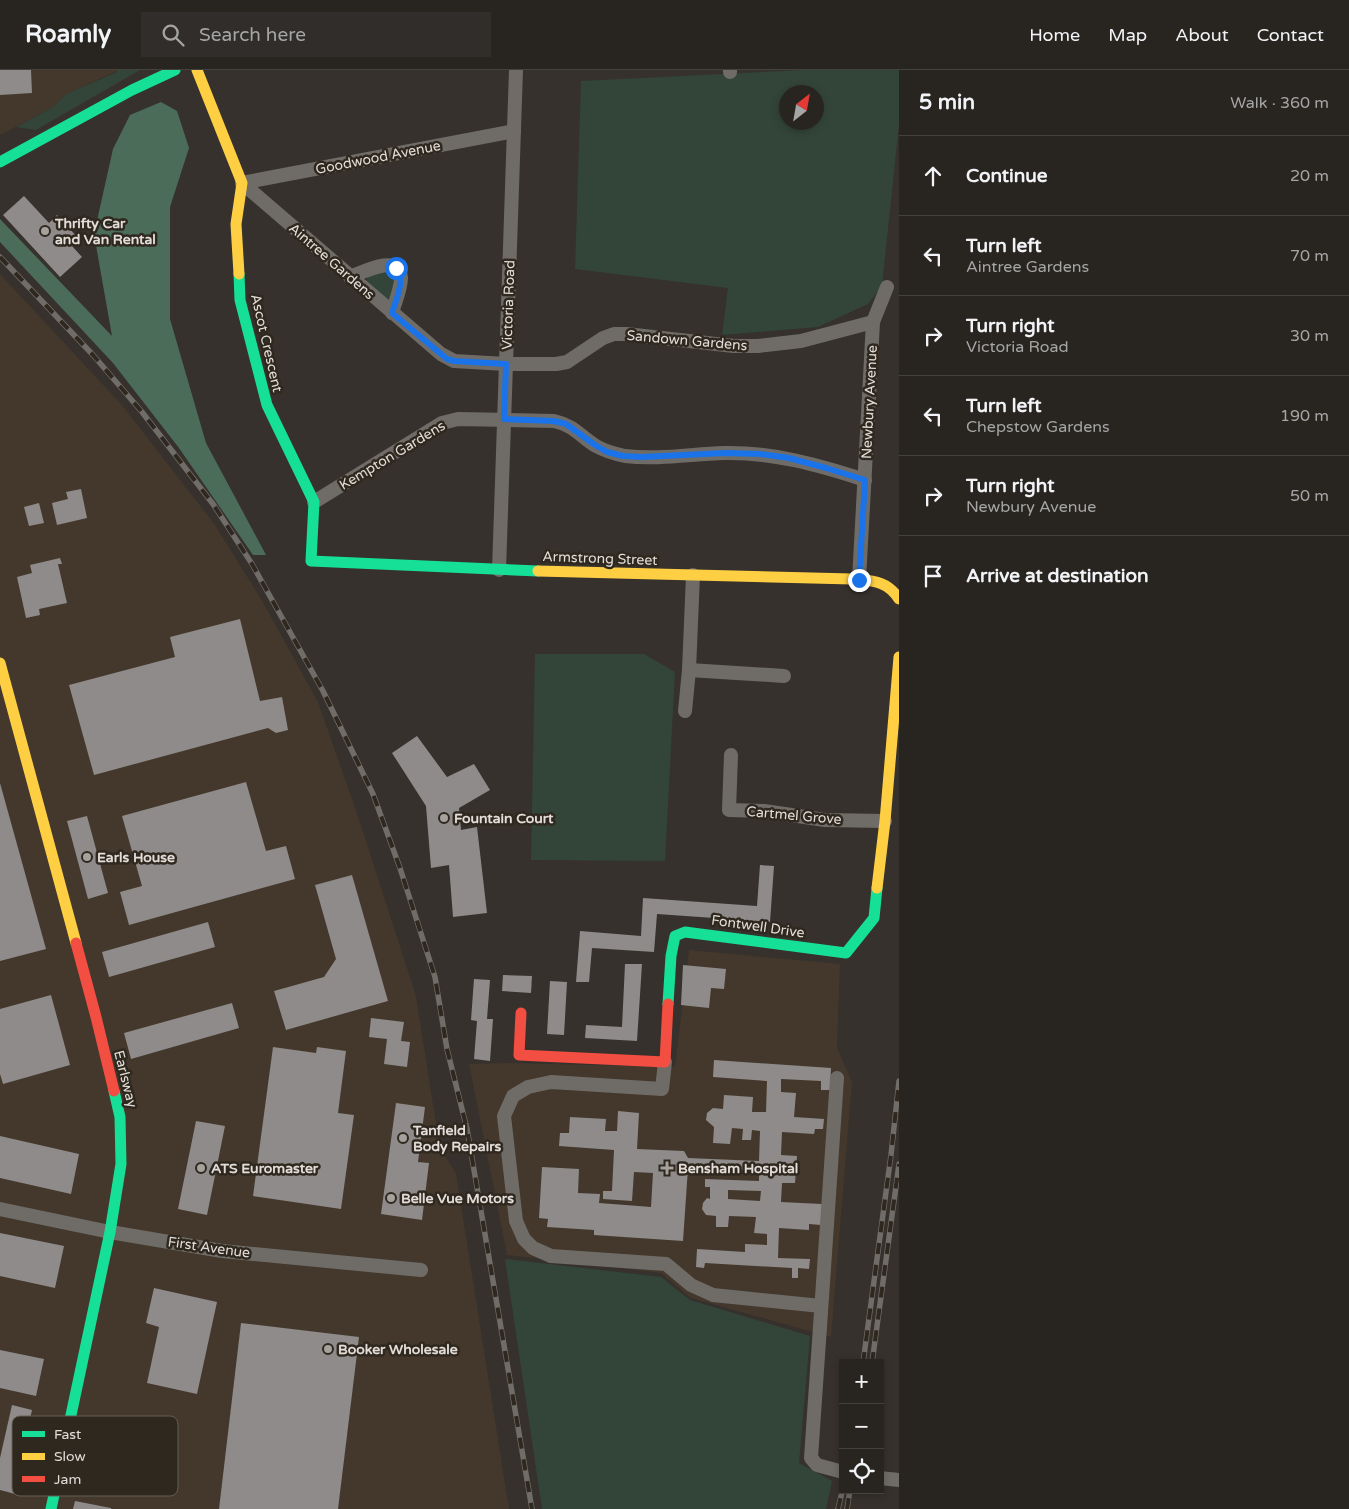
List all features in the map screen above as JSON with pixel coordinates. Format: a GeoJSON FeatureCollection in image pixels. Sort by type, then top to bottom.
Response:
{"type":"FeatureCollection","features":[{"type":"Feature","properties":{"kind":"street"},"geometry":{"type":"LineString","coordinates":[[0,162],[132,90],[175,70]]}},
{"type":"Feature","properties":{"kind":"street"},"geometry":{"type":"LineString","coordinates":[[197,70],[242,183]]}},
{"type":"Feature","properties":{"kind":"street","name":"Victoria Road"},"geometry":{"type":"LineString","coordinates":[[499,570],[516,70]]}},
{"type":"Feature","properties":{"kind":"street","name":"Goodwood Avenue"},"geometry":{"type":"LineString","coordinates":[[242,183],[514,131]]}},
{"type":"Feature","properties":{"kind":"street","name":"Aintree Gardens"},"geometry":{"type":"LineString","coordinates":[[242,183],[447,359],[506,364]]}},
{"type":"Feature","properties":{"kind":"street","name":"Ascot Crescent"},"geometry":{"type":"LineString","coordinates":[[242,183],[236,224],[240,300],[267,405],[314,502],[311,561]]}},
{"type":"Feature","properties":{"kind":"street"},"geometry":{"type":"LineString","coordinates":[[350,277],[382,265],[388,264],[396,268],[400,273],[401,279],[392,313]]}},
{"type":"Feature","properties":{"kind":"street","name":"Newbury Avenue"},"geometry":{"type":"LineString","coordinates":[[859,580],[873,322],[887,287]]}},
{"type":"Feature","properties":{"kind":"street","name":"Sandown Gardens"},"geometry":{"type":"LineString","coordinates":[[506,364],[556,364],[567,362],[603,338],[614,334],[734,346],[758,346],[801,341],[873,322]]}},
{"type":"Feature","properties":{"kind":"street","name":"Kempton Gardens"},"geometry":{"type":"LineString","coordinates":[[314,502],[442,423],[458,419],[554,421],[566,424],[607,452],[623,456],[642,457],[725,453],[760,454],[789,458],[865,480]]}},
{"type":"Feature","properties":{"kind":"street","name":"Armstrong Street"},"geometry":{"type":"LineString","coordinates":[[311,561],[499,570],[878,581],[894,590],[899,599]]}},
{"type":"Feature","properties":{"kind":"street"},"geometry":{"type":"LineString","coordinates":[[685,711],[689,670],[693,576]]}},
{"type":"Feature","properties":{"kind":"street","name":"Fontwell Drive"},"geometry":{"type":"LineString","coordinates":[[665,1062],[671,956],[675,936],[685,932],[846,953],[874,918],[885,821],[899,657]]}},
{"type":"Feature","properties":{"kind":"street","name":"Earlsway"},"geometry":{"type":"LineString","coordinates":[[0,663],[96,1017],[120,1116],[121,1164],[110,1232],[71,1416]]}},
{"type":"Feature","properties":{"kind":"street"},"geometry":{"type":"LineString","coordinates":[[689,670],[784,676]]}},
{"type":"Feature","properties":{"kind":"street","name":"Cartmel Grove"},"geometry":{"type":"LineString","coordinates":[[732,755],[729,810],[764,812],[825,820],[885,821]]}},
{"type":"Feature","properties":{"kind":"street"},"geometry":{"type":"LineString","coordinates":[[521,1012],[519,1055],[665,1062],[662,1089],[551,1082],[528,1087],[513,1096],[504,1116],[516,1221],[524,1239],[533,1248],[550,1256],[666,1264],[691,1285],[713,1295],[821,1306]]}},
{"type":"Feature","properties":{"kind":"street"},"geometry":{"type":"LineString","coordinates":[[837,1078],[811,1458],[817,1465],[839,1471]]}},
{"type":"Feature","properties":{"kind":"street","name":"First Avenue"},"geometry":{"type":"LineString","coordinates":[[0,1210],[110,1232],[222,1251],[421,1270]]}},
{"type":"Feature","properties":{"kind":"street"},"geometry":{"type":"LineString","coordinates":[[884,1478],[899,1480]]}},
{"type":"Feature","properties":{"kind":"street","name":"Earlsway"},"geometry":{"type":"LineString","coordinates":[[51,1509],[54,1496]]}},
{"type":"Feature","properties":{"kind":"shaded area"},"geometry":{"type":"Polygon","coordinates":[[[0,70],[117,71],[66,94],[53,107],[0,135],[0,70]]]}},
{"type":"Feature","properties":{"kind":"shaded area"},"geometry":{"type":"Polygon","coordinates":[[[0,274],[122,405],[215,525],[263,602],[318,702],[356,810],[416,996],[440,1149],[456,1173],[509,1509],[0,1509],[0,274]]]}},
{"type":"Feature","properties":{"kind":"shaded area","name":"Bensham Hospital"},"geometry":{"type":"Polygon","coordinates":[[[689,950],[840,964],[837,1048],[852,1082],[831,1337],[691,1298],[661,1273],[507,1255],[469,1064],[506,1063],[675,1067],[689,950]]]}},
{"type":"Feature","properties":{"kind":"green space"},"geometry":{"type":"Polygon","coordinates":[[[117,70],[140,70],[36,130],[16,127],[53,107],[66,94],[117,72],[117,70]]]}},
{"type":"Feature","properties":{"kind":"green space"},"geometry":{"type":"Polygon","coordinates":[[[805,70],[899,70],[899,124],[882,286],[868,304],[818,327],[722,335],[728,288],[575,269],[581,81],[805,70]]]}},
{"type":"Feature","properties":{"kind":"green space"},"geometry":{"type":"Polygon","coordinates":[[[161,102],[177,111],[189,148],[170,207],[170,319],[206,443],[266,555],[253,555],[179,448],[113,363],[0,242],[0,219],[112,336],[94,234],[113,149],[130,115],[161,102]]]}},
{"type":"Feature","properties":{"kind":"green space"},"geometry":{"type":"Polygon","coordinates":[[[383,272],[393,278],[394,288],[388,303],[365,284],[368,276],[383,272]]]}},
{"type":"Feature","properties":{"kind":"green space"},"geometry":{"type":"Polygon","coordinates":[[[535,654],[644,654],[675,672],[665,861],[531,860],[535,654]]]}},
{"type":"Feature","properties":{"kind":"green space"},"geometry":{"type":"Polygon","coordinates":[[[505,1259],[661,1277],[690,1300],[810,1336],[799,1463],[832,1481],[826,1509],[542,1509],[505,1259]]]}},
{"type":"Feature","properties":{"kind":"building"},"geometry":{"type":"Polygon","coordinates":[[[0,70],[31,70],[32,93],[0,95],[0,70]]]}},
{"type":"Feature","properties":{"kind":"building","name":"Thrifty Car and Van Rental"},"geometry":{"type":"Polygon","coordinates":[[[24,196],[49,223],[57,215],[79,239],[72,246],[82,257],[60,277],[3,215],[24,196]]]}},
{"type":"Feature","properties":{"kind":"building"},"geometry":{"type":"Polygon","coordinates":[[[81,489],[87,518],[57,525],[52,503],[68,499],[66,492],[81,489]]]}},
{"type":"Feature","properties":{"kind":"building"},"geometry":{"type":"Polygon","coordinates":[[[39,503],[44,523],[29,526],[24,507],[39,503]]]}},
{"type":"Feature","properties":{"kind":"building"},"geometry":{"type":"Polygon","coordinates":[[[60,558],[62,564],[58,564],[67,603],[39,609],[40,615],[26,618],[17,577],[32,573],[30,565],[60,558]]]}},
{"type":"Feature","properties":{"kind":"building"},"geometry":{"type":"Polygon","coordinates":[[[240,619],[260,701],[282,697],[288,730],[276,733],[268,728],[94,775],[69,685],[175,657],[170,637],[240,619]]]}},
{"type":"Feature","properties":{"kind":"building","name":"Fountain Court"},"geometry":{"type":"Polygon","coordinates":[[[417,736],[447,777],[474,764],[490,790],[459,808],[461,830],[477,827],[487,913],[453,917],[449,865],[431,868],[426,806],[392,753],[417,736]]]}},
{"type":"Feature","properties":{"kind":"building"},"geometry":{"type":"Polygon","coordinates":[[[246,782],[266,851],[286,846],[295,879],[129,925],[120,892],[142,886],[122,816],[246,782]]]}},
{"type":"Feature","properties":{"kind":"building"},"geometry":{"type":"Polygon","coordinates":[[[0,783],[46,949],[0,961],[0,783]]]}},
{"type":"Feature","properties":{"kind":"building","name":"Earls House"},"geometry":{"type":"Polygon","coordinates":[[[87,816],[108,893],[88,899],[67,821],[87,816]]]}},
{"type":"Feature","properties":{"kind":"building"},"geometry":{"type":"Polygon","coordinates":[[[760,865],[774,866],[770,922],[657,914],[654,952],[592,948],[589,982],[576,982],[580,931],[641,936],[643,898],[757,906],[760,865]]]}},
{"type":"Feature","properties":{"kind":"building"},"geometry":{"type":"Polygon","coordinates":[[[352,875],[388,1001],[286,1030],[274,991],[324,977],[336,959],[315,885],[352,875]]]}},
{"type":"Feature","properties":{"kind":"building"},"geometry":{"type":"Polygon","coordinates":[[[208,922],[215,947],[109,977],[102,952],[208,922]]]}},
{"type":"Feature","properties":{"kind":"building"},"geometry":{"type":"Polygon","coordinates":[[[625,964],[642,964],[637,1041],[585,1038],[586,1025],[622,1027],[625,964]]]}},
{"type":"Feature","properties":{"kind":"building"},"geometry":{"type":"Polygon","coordinates":[[[683,965],[726,969],[724,989],[711,988],[709,1008],[681,1005],[683,965]]]}},
{"type":"Feature","properties":{"kind":"building"},"geometry":{"type":"Polygon","coordinates":[[[503,975],[532,976],[531,993],[502,991],[503,975]]]}},
{"type":"Feature","properties":{"kind":"building"},"geometry":{"type":"Polygon","coordinates":[[[474,979],[490,980],[487,1019],[493,1019],[490,1061],[474,1059],[477,1021],[471,1020],[474,979]]]}},
{"type":"Feature","properties":{"kind":"building"},"geometry":{"type":"Polygon","coordinates":[[[550,981],[567,982],[564,1035],[547,1034],[550,981]]]}},
{"type":"Feature","properties":{"kind":"building"},"geometry":{"type":"Polygon","coordinates":[[[51,995],[70,1065],[3,1084],[0,1074],[0,1009],[51,995]]]}},
{"type":"Feature","properties":{"kind":"building"},"geometry":{"type":"Polygon","coordinates":[[[232,1003],[239,1028],[131,1059],[124,1033],[232,1003]]]}},
{"type":"Feature","properties":{"kind":"building"},"geometry":{"type":"Polygon","coordinates":[[[371,1018],[404,1022],[401,1041],[410,1042],[407,1067],[384,1064],[387,1039],[369,1037],[371,1018]]]}},
{"type":"Feature","properties":{"kind":"building"},"geometry":{"type":"Polygon","coordinates":[[[273,1047],[316,1053],[317,1047],[346,1051],[338,1113],[354,1115],[341,1209],[253,1196],[273,1047]]]}},
{"type":"Feature","properties":{"kind":"building"},"geometry":{"type":"Polygon","coordinates":[[[714,1060],[831,1068],[830,1090],[821,1090],[821,1081],[781,1079],[781,1092],[796,1093],[794,1117],[824,1119],[823,1129],[815,1129],[814,1134],[782,1132],[781,1155],[797,1156],[795,1183],[782,1183],[781,1202],[822,1204],[821,1225],[809,1224],[809,1230],[779,1228],[778,1258],[810,1259],[809,1269],[798,1268],[798,1278],[792,1278],[792,1268],[705,1263],[704,1268],[696,1267],[697,1249],[745,1252],[745,1244],[767,1245],[767,1234],[754,1233],[756,1217],[729,1216],[728,1227],[716,1227],[716,1216],[706,1215],[702,1209],[703,1203],[707,1198],[710,1199],[710,1187],[705,1187],[705,1179],[759,1181],[759,1171],[688,1168],[683,1241],[594,1235],[594,1230],[547,1227],[548,1219],[539,1218],[542,1167],[579,1169],[578,1193],[600,1194],[599,1203],[651,1207],[653,1173],[634,1172],[632,1201],[603,1199],[603,1191],[612,1191],[614,1150],[559,1146],[560,1133],[569,1133],[570,1117],[606,1119],[605,1131],[617,1131],[618,1111],[639,1113],[637,1149],[684,1151],[688,1158],[759,1161],[760,1131],[752,1130],[751,1140],[742,1140],[743,1129],[732,1128],[730,1144],[713,1143],[714,1127],[706,1120],[707,1113],[713,1108],[723,1109],[724,1095],[753,1097],[752,1112],[766,1112],[767,1081],[713,1077],[714,1060]],[[728,1190],[728,1199],[760,1201],[761,1191],[728,1190]]]}},
{"type":"Feature","properties":{"kind":"building"},"geometry":{"type":"Polygon","coordinates":[[[396,1103],[425,1107],[418,1162],[429,1163],[422,1220],[381,1214],[396,1103]]]}},
{"type":"Feature","properties":{"kind":"building","name":"ATS Euromaster"},"geometry":{"type":"Polygon","coordinates":[[[196,1121],[225,1126],[207,1215],[178,1209],[196,1121]]]}},
{"type":"Feature","properties":{"kind":"building"},"geometry":{"type":"Polygon","coordinates":[[[0,1136],[79,1154],[71,1194],[0,1178],[0,1136]]]}},
{"type":"Feature","properties":{"kind":"building"},"geometry":{"type":"Polygon","coordinates":[[[0,1233],[64,1246],[55,1288],[0,1276],[0,1233]]]}},
{"type":"Feature","properties":{"kind":"building"},"geometry":{"type":"Polygon","coordinates":[[[154,1288],[217,1302],[197,1394],[147,1383],[159,1327],[146,1323],[154,1288]]]}},
{"type":"Feature","properties":{"kind":"building"},"geometry":{"type":"Polygon","coordinates":[[[241,1323],[359,1337],[338,1509],[219,1509],[241,1323]]]}},
{"type":"Feature","properties":{"kind":"building"},"geometry":{"type":"Polygon","coordinates":[[[0,1350],[44,1359],[36,1396],[0,1388],[0,1350]]]}},
{"type":"Feature","properties":{"kind":"building"},"geometry":{"type":"Polygon","coordinates":[[[12,1405],[32,1410],[31,1416],[12,1416],[12,1493],[0,1490],[0,1458],[12,1405]]]}},
{"type":"Feature","properties":{"kind":"building"},"geometry":{"type":"Polygon","coordinates":[[[75,1501],[111,1508],[111,1509],[73,1509],[75,1501]]]}},
{"type":"Feature","properties":{"kind":"railway"},"geometry":{"type":"LineString","coordinates":[[0,257],[93,355],[142,412],[213,504],[252,564],[323,691],[373,794],[400,868],[435,977],[447,1049],[467,1129],[532,1509]]}},
{"type":"Feature","properties":{"kind":"railway"},"geometry":{"type":"LineString","coordinates":[[864,1359],[899,1081]]}},
{"type":"Feature","properties":{"kind":"railway"},"geometry":{"type":"LineString","coordinates":[[873,1359],[899,1164]]}},
{"type":"Feature","properties":{"kind":"railway"},"geometry":{"type":"LineString","coordinates":[[838,1509],[842,1494]]}},
{"type":"Feature","properties":{"kind":"railway"},"geometry":{"type":"LineString","coordinates":[[847,1509],[849,1494]]}},
{"type":"Feature","properties":{"kind":"traffic: fast"},"geometry":{"type":"LineString","coordinates":[[0,162],[132,90],[175,70]]}},
{"type":"Feature","properties":{"kind":"traffic: fast"},"geometry":{"type":"LineString","coordinates":[[239,274],[240,300],[267,405],[314,502],[311,561],[538,571]]}},
{"type":"Feature","properties":{"kind":"traffic: fast"},"geometry":{"type":"LineString","coordinates":[[668,1004],[671,956],[675,936],[685,932],[846,953],[874,918],[877,888]]}},
{"type":"Feature","properties":{"kind":"traffic: fast"},"geometry":{"type":"LineString","coordinates":[[71,1416],[110,1232],[121,1164],[120,1117],[114,1091]]}},
{"type":"Feature","properties":{"kind":"traffic: fast"},"geometry":{"type":"LineString","coordinates":[[51,1509],[54,1496]]}},
{"type":"Feature","properties":{"kind":"traffic: slow"},"geometry":{"type":"LineString","coordinates":[[197,70],[242,183],[236,224],[239,274]]}},
{"type":"Feature","properties":{"kind":"traffic: slow"},"geometry":{"type":"LineString","coordinates":[[538,571],[852,579],[872,581],[884,585],[899,599]]}},
{"type":"Feature","properties":{"kind":"traffic: slow"},"geometry":{"type":"LineString","coordinates":[[877,888],[885,821],[899,657]]}},
{"type":"Feature","properties":{"kind":"traffic: slow"},"geometry":{"type":"LineString","coordinates":[[0,663],[76,943]]}},
{"type":"Feature","properties":{"kind":"traffic: jam"},"geometry":{"type":"LineString","coordinates":[[76,943],[114,1091]]}},
{"type":"Feature","properties":{"kind":"traffic: jam"},"geometry":{"type":"LineString","coordinates":[[521,1013],[519,1055],[665,1062],[668,1004]]}},
{"type":"Feature","properties":{"kind":"place","name":"Thrifty Car and Van Rental"},"geometry":{"type":"Point","coordinates":[45,231]}},
{"type":"Feature","properties":{"kind":"place","name":"Fountain Court"},"geometry":{"type":"Point","coordinates":[444,818]}},
{"type":"Feature","properties":{"kind":"place","name":"Earls House"},"geometry":{"type":"Point","coordinates":[87,857]}},
{"type":"Feature","properties":{"kind":"place","name":"Tanfield Body Repairs"},"geometry":{"type":"Point","coordinates":[403,1138]}},
{"type":"Feature","properties":{"kind":"place","name":"ATS Euromaster"},"geometry":{"type":"Point","coordinates":[201,1168]}},
{"type":"Feature","properties":{"kind":"place","name":"Bensham Hospital"},"geometry":{"type":"Point","coordinates":[667,1168]}},
{"type":"Feature","properties":{"kind":"place","name":"Belle Vue Motors"},"geometry":{"type":"Point","coordinates":[391,1198]}},
{"type":"Feature","properties":{"kind":"place","name":"Booker Wholesale"},"geometry":{"type":"Point","coordinates":[328,1349]}},
{"type":"Feature","properties":{"kind":"route"},"geometry":{"type":"LineString","coordinates":[[396,268],[400,273],[401,279],[392,313],[447,359],[506,364],[504,419],[554,421],[566,424],[607,452],[623,456],[642,457],[725,453],[760,454],[789,458],[865,480],[859,580]]}}]}
